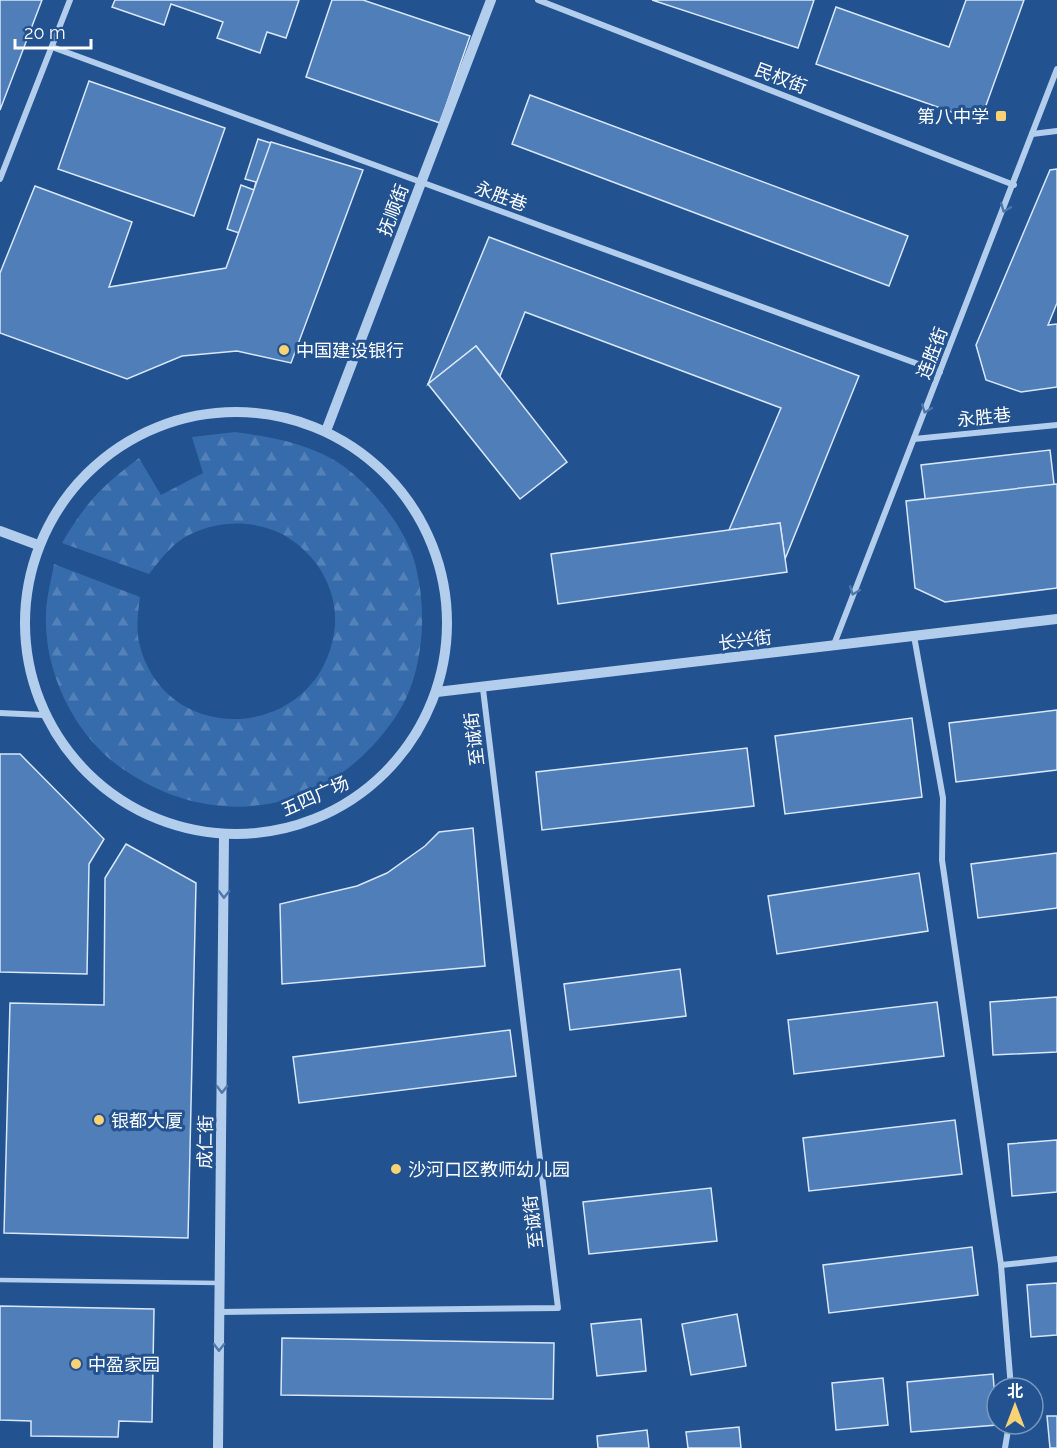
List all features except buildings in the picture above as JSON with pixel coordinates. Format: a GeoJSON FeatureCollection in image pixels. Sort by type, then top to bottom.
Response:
{"type":"FeatureCollection","features":[{"type":"Feature","properties":{"kind":"street"},"geometry":{"type":"LineString","coordinates":[[0,179],[70,0]]}},
{"type":"Feature","properties":{"kind":"street","name":"抚顺街"},"geometry":{"type":"LineString","coordinates":[[326,431],[491,0]]}},
{"type":"Feature","properties":{"kind":"street","name":"民权街"},"geometry":{"type":"LineString","coordinates":[[538,0],[1014,184]]}},
{"type":"Feature","properties":{"kind":"street","name":"永胜巷"},"geometry":{"type":"LineString","coordinates":[[52,46],[940,372]]}},
{"type":"Feature","properties":{"kind":"street","name":"连胜街"},"geometry":{"type":"LineString","coordinates":[[832,646],[1057,69]]}},
{"type":"Feature","properties":{"kind":"street"},"geometry":{"type":"LineString","coordinates":[[1032,134],[1057,131]]}},
{"type":"Feature","properties":{"kind":"street","name":"五四广场"},"geometry":{"type":"LineString","coordinates":[[260,412],[326,431],[378,465],[418,513],[442,570],[449,631],[437,692],[405,753],[355,799],[292,828],[224,835],[168,824],[117,800],[74,762],[43,715],[26,659],[24,601],[38,545],[73,486],[126,441],[191,416],[260,412]]}},
{"type":"Feature","properties":{"kind":"street","name":"永胜巷"},"geometry":{"type":"LineString","coordinates":[[914,439],[1057,425]]}},
{"type":"Feature","properties":{"kind":"street"},"geometry":{"type":"LineString","coordinates":[[0,531],[38,545]]}},
{"type":"Feature","properties":{"kind":"street","name":"长兴街"},"geometry":{"type":"LineString","coordinates":[[437,692],[483,689],[1057,619]]}},
{"type":"Feature","properties":{"kind":"street"},"geometry":{"type":"LineString","coordinates":[[914,636],[943,798],[942,860],[1002,1264],[1010,1376]]}},
{"type":"Feature","properties":{"kind":"street","name":"至诚街"},"geometry":{"type":"LineString","coordinates":[[219,1312],[558,1308],[483,689]]}},
{"type":"Feature","properties":{"kind":"street"},"geometry":{"type":"LineString","coordinates":[[0,713],[43,715]]}},
{"type":"Feature","properties":{"kind":"street","name":"成仁街"},"geometry":{"type":"LineString","coordinates":[[218,1448],[224,835]]}},
{"type":"Feature","properties":{"kind":"street"},"geometry":{"type":"LineString","coordinates":[[1002,1264],[1057,1259]]}},
{"type":"Feature","properties":{"kind":"lane"},"geometry":{"type":"LineString","coordinates":[[0,1280],[220,1283]]}},
{"type":"Feature","properties":{"kind":"green space"},"geometry":{"type":"Polygon","coordinates":[[[235,432],[273,438],[322,454],[345,467],[367,487],[388,511],[410,549],[420,588],[422,632],[419,655],[407,696],[398,713],[372,747],[341,773],[307,792],[271,803],[233,807],[195,802],[157,789],[120,767],[104,753],[76,719],[56,679],[50,658],[46,615],[54,564],[140,597],[137,625],[139,642],[154,677],[177,701],[207,715],[239,719],[271,712],[300,696],[322,669],[334,633],[335,610],[330,589],[320,568],[293,541],[280,533],[251,524],[205,528],[191,534],[168,551],[149,574],[62,543],[79,516],[96,496],[139,458],[161,495],[203,473],[192,437],[235,432]]]}},
{"type":"Feature","properties":{"kind":"place","name":"第八中学"},"geometry":{"type":"Point","coordinates":[1001,116]}},
{"type":"Feature","properties":{"kind":"place","name":"中国建设银行"},"geometry":{"type":"Point","coordinates":[284,350]}},
{"type":"Feature","properties":{"kind":"place","name":"银都大厦"},"geometry":{"type":"Point","coordinates":[99,1120]}},
{"type":"Feature","properties":{"kind":"place","name":"沙河口区教师幼儿园"},"geometry":{"type":"Point","coordinates":[396,1169]}},
{"type":"Feature","properties":{"kind":"place","name":"中盈家园"},"geometry":{"type":"Point","coordinates":[76,1364]}}]}
